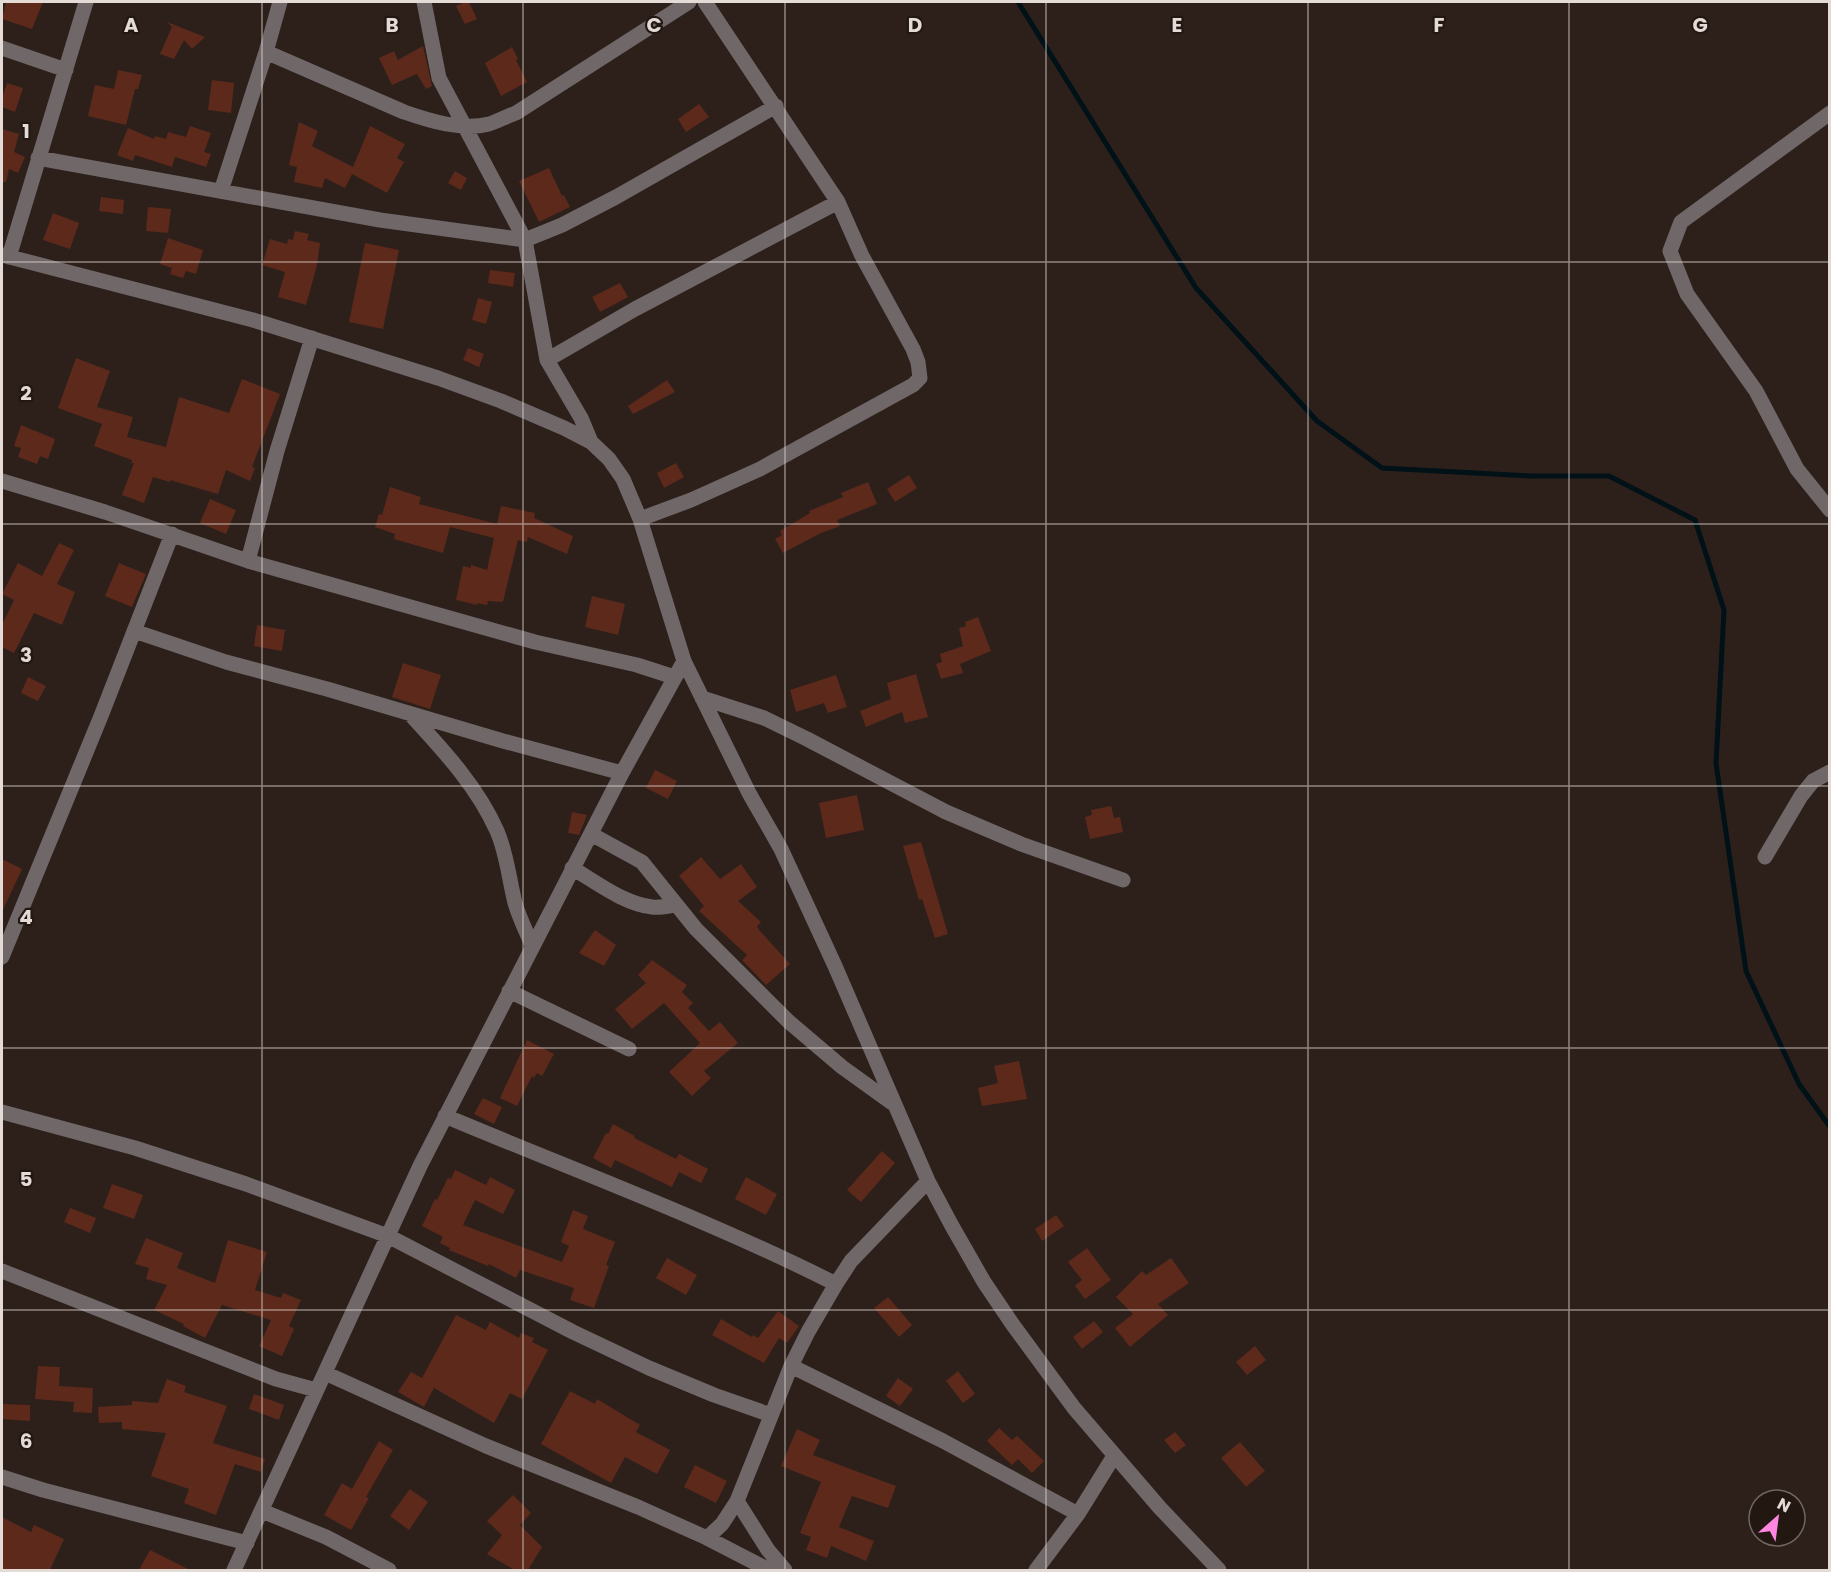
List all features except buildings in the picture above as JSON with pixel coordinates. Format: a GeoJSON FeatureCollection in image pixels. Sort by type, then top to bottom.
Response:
{"type":"FeatureCollection","features":[{"type":"Feature","properties":{"kind":"street"},"geometry":{"type":"LineString","coordinates":[[86,2],[5,256],[253,320],[385,360],[501,400],[591,442],[609,459],[623,479],[640,519],[684,661],[749,793],[781,849],[836,966],[928,1181],[984,1282],[1074,1408],[1114,1456],[1219,1570]]}},
{"type":"Feature","properties":{"kind":"street"},"geometry":{"type":"LineString","coordinates":[[221,191],[280,2]]}},
{"type":"Feature","properties":{"kind":"street"},"geometry":{"type":"LineString","coordinates":[[424,2],[439,78],[525,240],[547,360],[581,418],[591,442]]}},
{"type":"Feature","properties":{"kind":"street"},"geometry":{"type":"LineString","coordinates":[[266,52],[404,112],[421,118],[466,127],[489,123],[516,113],[689,2]]}},
{"type":"Feature","properties":{"kind":"street"},"geometry":{"type":"LineString","coordinates":[[640,519],[691,500],[760,469],[914,385],[919,380],[920,374],[913,349],[862,256],[838,202],[705,2]]}},
{"type":"Feature","properties":{"kind":"street"},"geometry":{"type":"LineString","coordinates":[[2,48],[66,70]]}},
{"type":"Feature","properties":{"kind":"street"},"geometry":{"type":"LineString","coordinates":[[38,158],[391,222],[525,240],[562,225],[607,202],[776,106]]}},
{"type":"Feature","properties":{"kind":"street"},"geometry":{"type":"LineString","coordinates":[[1830,113],[1681,222],[1670,251],[1686,294],[1756,392],[1797,469],[1830,510]]}},
{"type":"Feature","properties":{"kind":"street"},"geometry":{"type":"LineString","coordinates":[[547,360],[644,304],[838,202]]}},
{"type":"Feature","properties":{"kind":"street"},"geometry":{"type":"LineString","coordinates":[[248,561],[277,451],[312,338]]}},
{"type":"Feature","properties":{"kind":"street"},"geometry":{"type":"LineString","coordinates":[[2,481],[172,534],[248,561],[535,642],[637,665],[674,677]]}},
{"type":"Feature","properties":{"kind":"street"},"geometry":{"type":"LineString","coordinates":[[2,957],[101,716],[172,534]]}},
{"type":"Feature","properties":{"kind":"street"},"geometry":{"type":"LineString","coordinates":[[134,631],[226,662],[621,773]]}},
{"type":"Feature","properties":{"kind":"street"},"geometry":{"type":"LineString","coordinates":[[234,1570],[445,1116],[621,773],[684,661]]}},
{"type":"Feature","properties":{"kind":"street"},"geometry":{"type":"LineString","coordinates":[[702,698],[764,718],[807,738],[946,812],[1021,844],[1123,880]]}},
{"type":"Feature","properties":{"kind":"street"},"geometry":{"type":"LineString","coordinates":[[408,712],[465,778],[497,832],[515,903],[532,945]]}},
{"type":"Feature","properties":{"kind":"street"},"geometry":{"type":"LineString","coordinates":[[1765,857],[1801,796],[1813,781],[1830,772]]}},
{"type":"Feature","properties":{"kind":"street"},"geometry":{"type":"LineString","coordinates":[[591,834],[642,862],[696,929],[812,1043],[894,1104]]}},
{"type":"Feature","properties":{"kind":"street"},"geometry":{"type":"LineString","coordinates":[[572,868],[621,897],[642,905],[658,908],[675,905]]}},
{"type":"Feature","properties":{"kind":"street"},"geometry":{"type":"LineString","coordinates":[[509,991],[629,1049]]}},
{"type":"Feature","properties":{"kind":"street"},"geometry":{"type":"LineString","coordinates":[[2,1112],[135,1148],[246,1184],[388,1236],[573,1332],[650,1368],[714,1395],[771,1415]]}},
{"type":"Feature","properties":{"kind":"street"},"geometry":{"type":"LineString","coordinates":[[445,1116],[728,1233],[779,1255],[836,1284]]}},
{"type":"Feature","properties":{"kind":"street"},"geometry":{"type":"LineString","coordinates":[[707,1538],[722,1524],[737,1501],[791,1366],[836,1284],[851,1261],[928,1181]]}},
{"type":"Feature","properties":{"kind":"street"},"geometry":{"type":"LineString","coordinates":[[2,1271],[276,1379],[316,1390]]}},
{"type":"Feature","properties":{"kind":"street"},"geometry":{"type":"LineString","coordinates":[[791,1366],[943,1441],[1078,1514]]}},
{"type":"Feature","properties":{"kind":"street"},"geometry":{"type":"LineString","coordinates":[[325,1373],[486,1446],[638,1507],[707,1538],[769,1570]]}},
{"type":"Feature","properties":{"kind":"street"},"geometry":{"type":"LineString","coordinates":[[1036,1570],[1078,1514],[1114,1456]]}},
{"type":"Feature","properties":{"kind":"street"},"geometry":{"type":"LineString","coordinates":[[2,1477],[43,1490],[247,1543]]}},
{"type":"Feature","properties":{"kind":"street"},"geometry":{"type":"LineString","coordinates":[[737,1501],[768,1550],[785,1570]]}},
{"type":"Feature","properties":{"kind":"street"},"geometry":{"type":"LineString","coordinates":[[262,1511],[326,1537],[389,1570]]}},
{"type":"Feature","properties":{"kind":"waterway"},"geometry":{"type":"LineString","coordinates":[[1018,2],[1196,288],[1317,421],[1382,468],[1531,476],[1609,476],[1695,520],[1724,610],[1716,763],[1746,971],[1799,1084],[1830,1127]]}}]}
